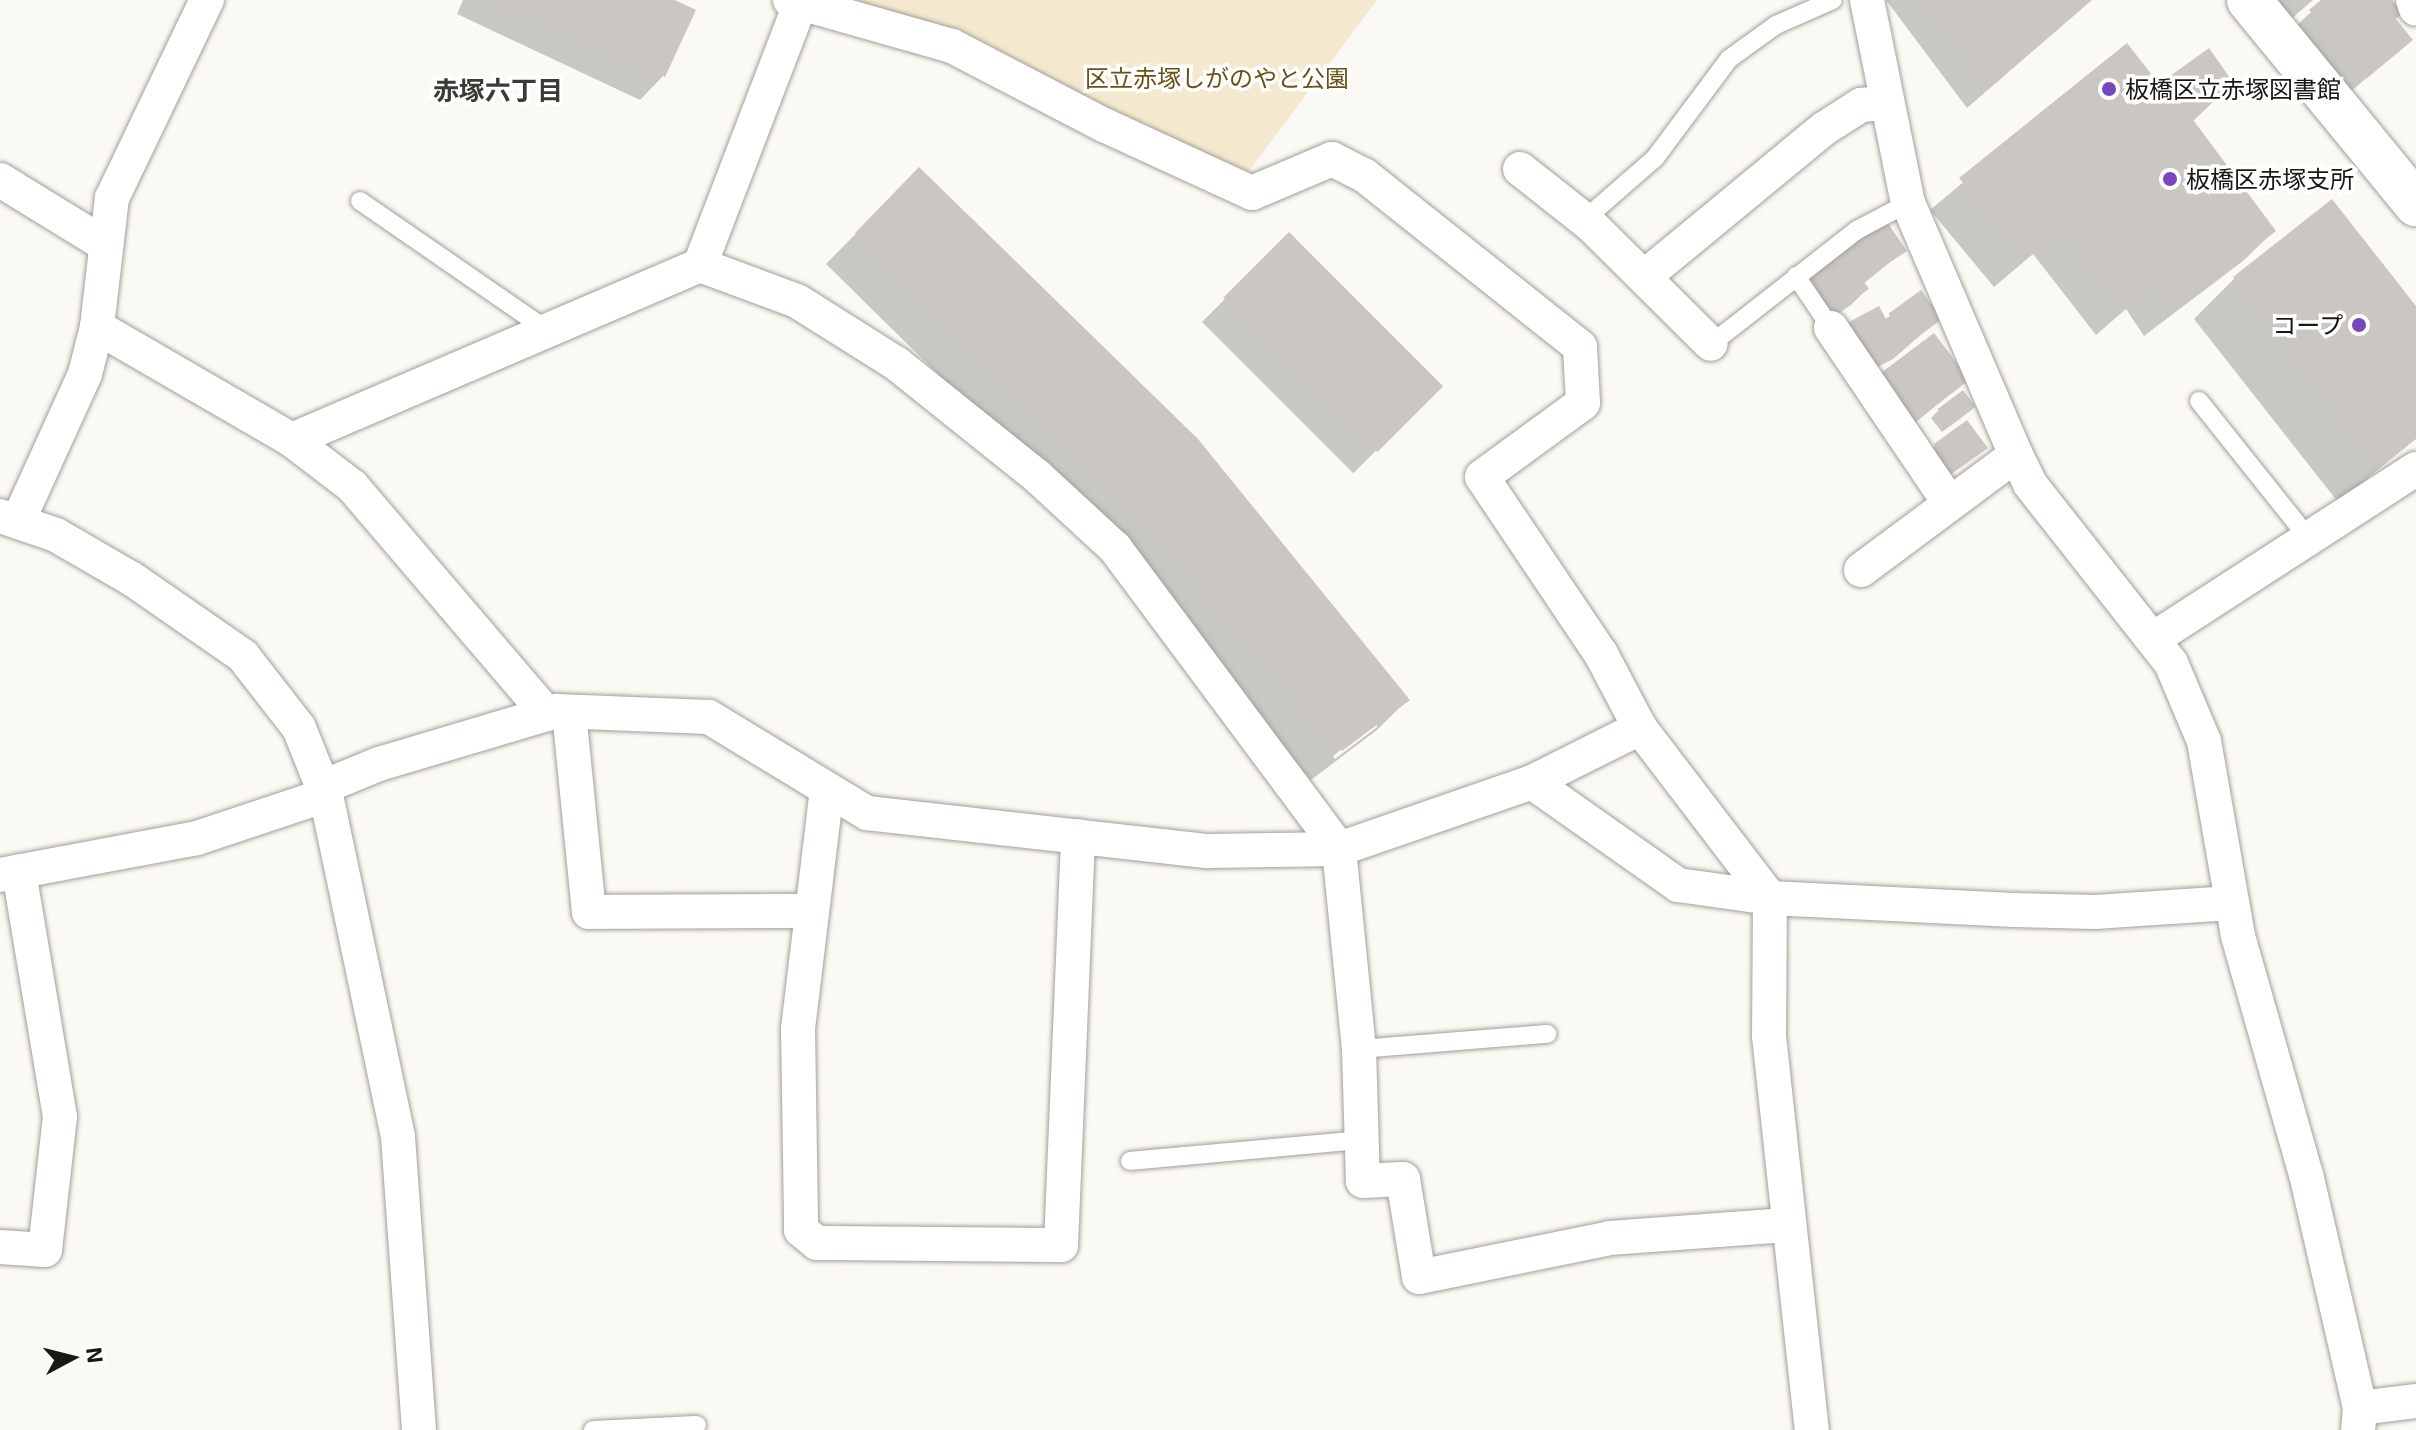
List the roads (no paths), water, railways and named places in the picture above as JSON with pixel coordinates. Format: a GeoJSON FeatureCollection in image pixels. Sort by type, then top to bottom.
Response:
{"type":"FeatureCollection","features":[{"type":"Feature","properties":{"kind":"main road"},"geometry":{"type":"LineString","coordinates":[[2249,0],[2416,204]]}},
{"type":"Feature","properties":{"kind":"street"},"geometry":{"type":"LineString","coordinates":[[207,0],[112,198],[97,327],[85,374],[9,518],[132,579],[243,656],[299,728],[324,791],[398,1137],[419,1430]]}},
{"type":"Feature","properties":{"kind":"street"},"geometry":{"type":"LineString","coordinates":[[1867,0],[1884,103],[1908,203],[2016,455],[2030,484],[2171,663],[2204,741],[2232,903],[2306,1174],[2359,1419],[2416,1401]]}},
{"type":"Feature","properties":{"kind":"street"},"geometry":{"type":"LineString","coordinates":[[2413,0],[2416,9]]}},
{"type":"Feature","properties":{"kind":"street"},"geometry":{"type":"LineString","coordinates":[[700,265],[795,2],[952,46],[1104,125],[1252,193],[1332,159],[1364,175],[1580,347],[1583,403],[1482,477],[1601,654],[1640,728],[1770,898],[1769,1036],[1787,1225],[1812,1430]]}},
{"type":"Feature","properties":{"kind":"street"},"geometry":{"type":"LineString","coordinates":[[1644,277],[1825,128],[1861,105],[1884,103]]}},
{"type":"Feature","properties":{"kind":"street"},"geometry":{"type":"LineString","coordinates":[[1520,169],[1585,219],[1711,344]]}},
{"type":"Feature","properties":{"kind":"street"},"geometry":{"type":"LineString","coordinates":[[0,180],[106,245]]}},
{"type":"Feature","properties":{"kind":"street"},"geometry":{"type":"LineString","coordinates":[[292,440],[544,328],[700,265],[810,308],[897,364],[1037,476],[1115,548],[1339,849],[1359,1049],[1363,1181],[1403,1179],[1419,1277],[1610,1238],[1787,1225]]}},
{"type":"Feature","properties":{"kind":"street"},"geometry":{"type":"LineString","coordinates":[[97,327],[292,440],[352,486],[558,713],[589,912],[812,911]]}},
{"type":"Feature","properties":{"kind":"street"},"geometry":{"type":"LineString","coordinates":[[1831,328],[1950,504]]}},
{"type":"Feature","properties":{"kind":"street"},"geometry":{"type":"LineString","coordinates":[[1861,570],[2016,455]]}},
{"type":"Feature","properties":{"kind":"street"},"geometry":{"type":"LineString","coordinates":[[2153,639],[2416,469]]}},
{"type":"Feature","properties":{"kind":"street"},"geometry":{"type":"LineString","coordinates":[[0,1247],[45,1250],[60,1117],[10,873],[197,838],[324,791],[379,764],[558,713],[709,717],[867,813],[1208,851],[1339,849],[1532,782],[1640,728]]}},
{"type":"Feature","properties":{"kind":"street"},"geometry":{"type":"LineString","coordinates":[[1532,782],[1678,885],[1770,898],[2095,912],[2232,903]]}},
{"type":"Feature","properties":{"kind":"street"},"geometry":{"type":"LineString","coordinates":[[827,789],[798,1029],[801,1230],[817,1243],[1061,1245],[1078,836]]}},
{"type":"Feature","properties":{"kind":"lane"},"geometry":{"type":"LineString","coordinates":[[1585,219],[1655,158],[1729,59],[1776,25],[1833,0]]}},
{"type":"Feature","properties":{"kind":"lane"},"geometry":{"type":"LineString","coordinates":[[360,201],[544,328]]}},
{"type":"Feature","properties":{"kind":"lane"},"geometry":{"type":"LineString","coordinates":[[1711,344],[1857,230],[1908,203]]}},
{"type":"Feature","properties":{"kind":"lane"},"geometry":{"type":"LineString","coordinates":[[1796,276],[1831,328]]}},
{"type":"Feature","properties":{"kind":"lane"},"geometry":{"type":"LineString","coordinates":[[2199,401],[2309,539]]}},
{"type":"Feature","properties":{"kind":"lane"},"geometry":{"type":"LineString","coordinates":[[1359,1049],[1547,1034]]}},
{"type":"Feature","properties":{"kind":"lane"},"geometry":{"type":"LineString","coordinates":[[1130,1161],[1361,1140]]}},
{"type":"Feature","properties":{"kind":"lane"},"geometry":{"type":"LineString","coordinates":[[593,1430],[697,1425]]}},
{"type":"Feature","properties":{"kind":"place","name":"板橋区立赤塚図書館"},"geometry":{"type":"Point","coordinates":[2109,89]}},
{"type":"Feature","properties":{"kind":"place","name":"板橋区赤塚支所"},"geometry":{"type":"Point","coordinates":[2170,179]}},
{"type":"Feature","properties":{"kind":"place","name":"コープ"},"geometry":{"type":"Point","coordinates":[2359,325]}},
{"type":"Feature","properties":{"kind":"district","name":"赤塚六丁目"},"geometry":{"type":"Point","coordinates":[498,90]}},
{"type":"Feature","properties":{"kind":"park label","name":"区立赤塚しがのやと公園"},"geometry":{"type":"Point","coordinates":[1217,78]}}]}
